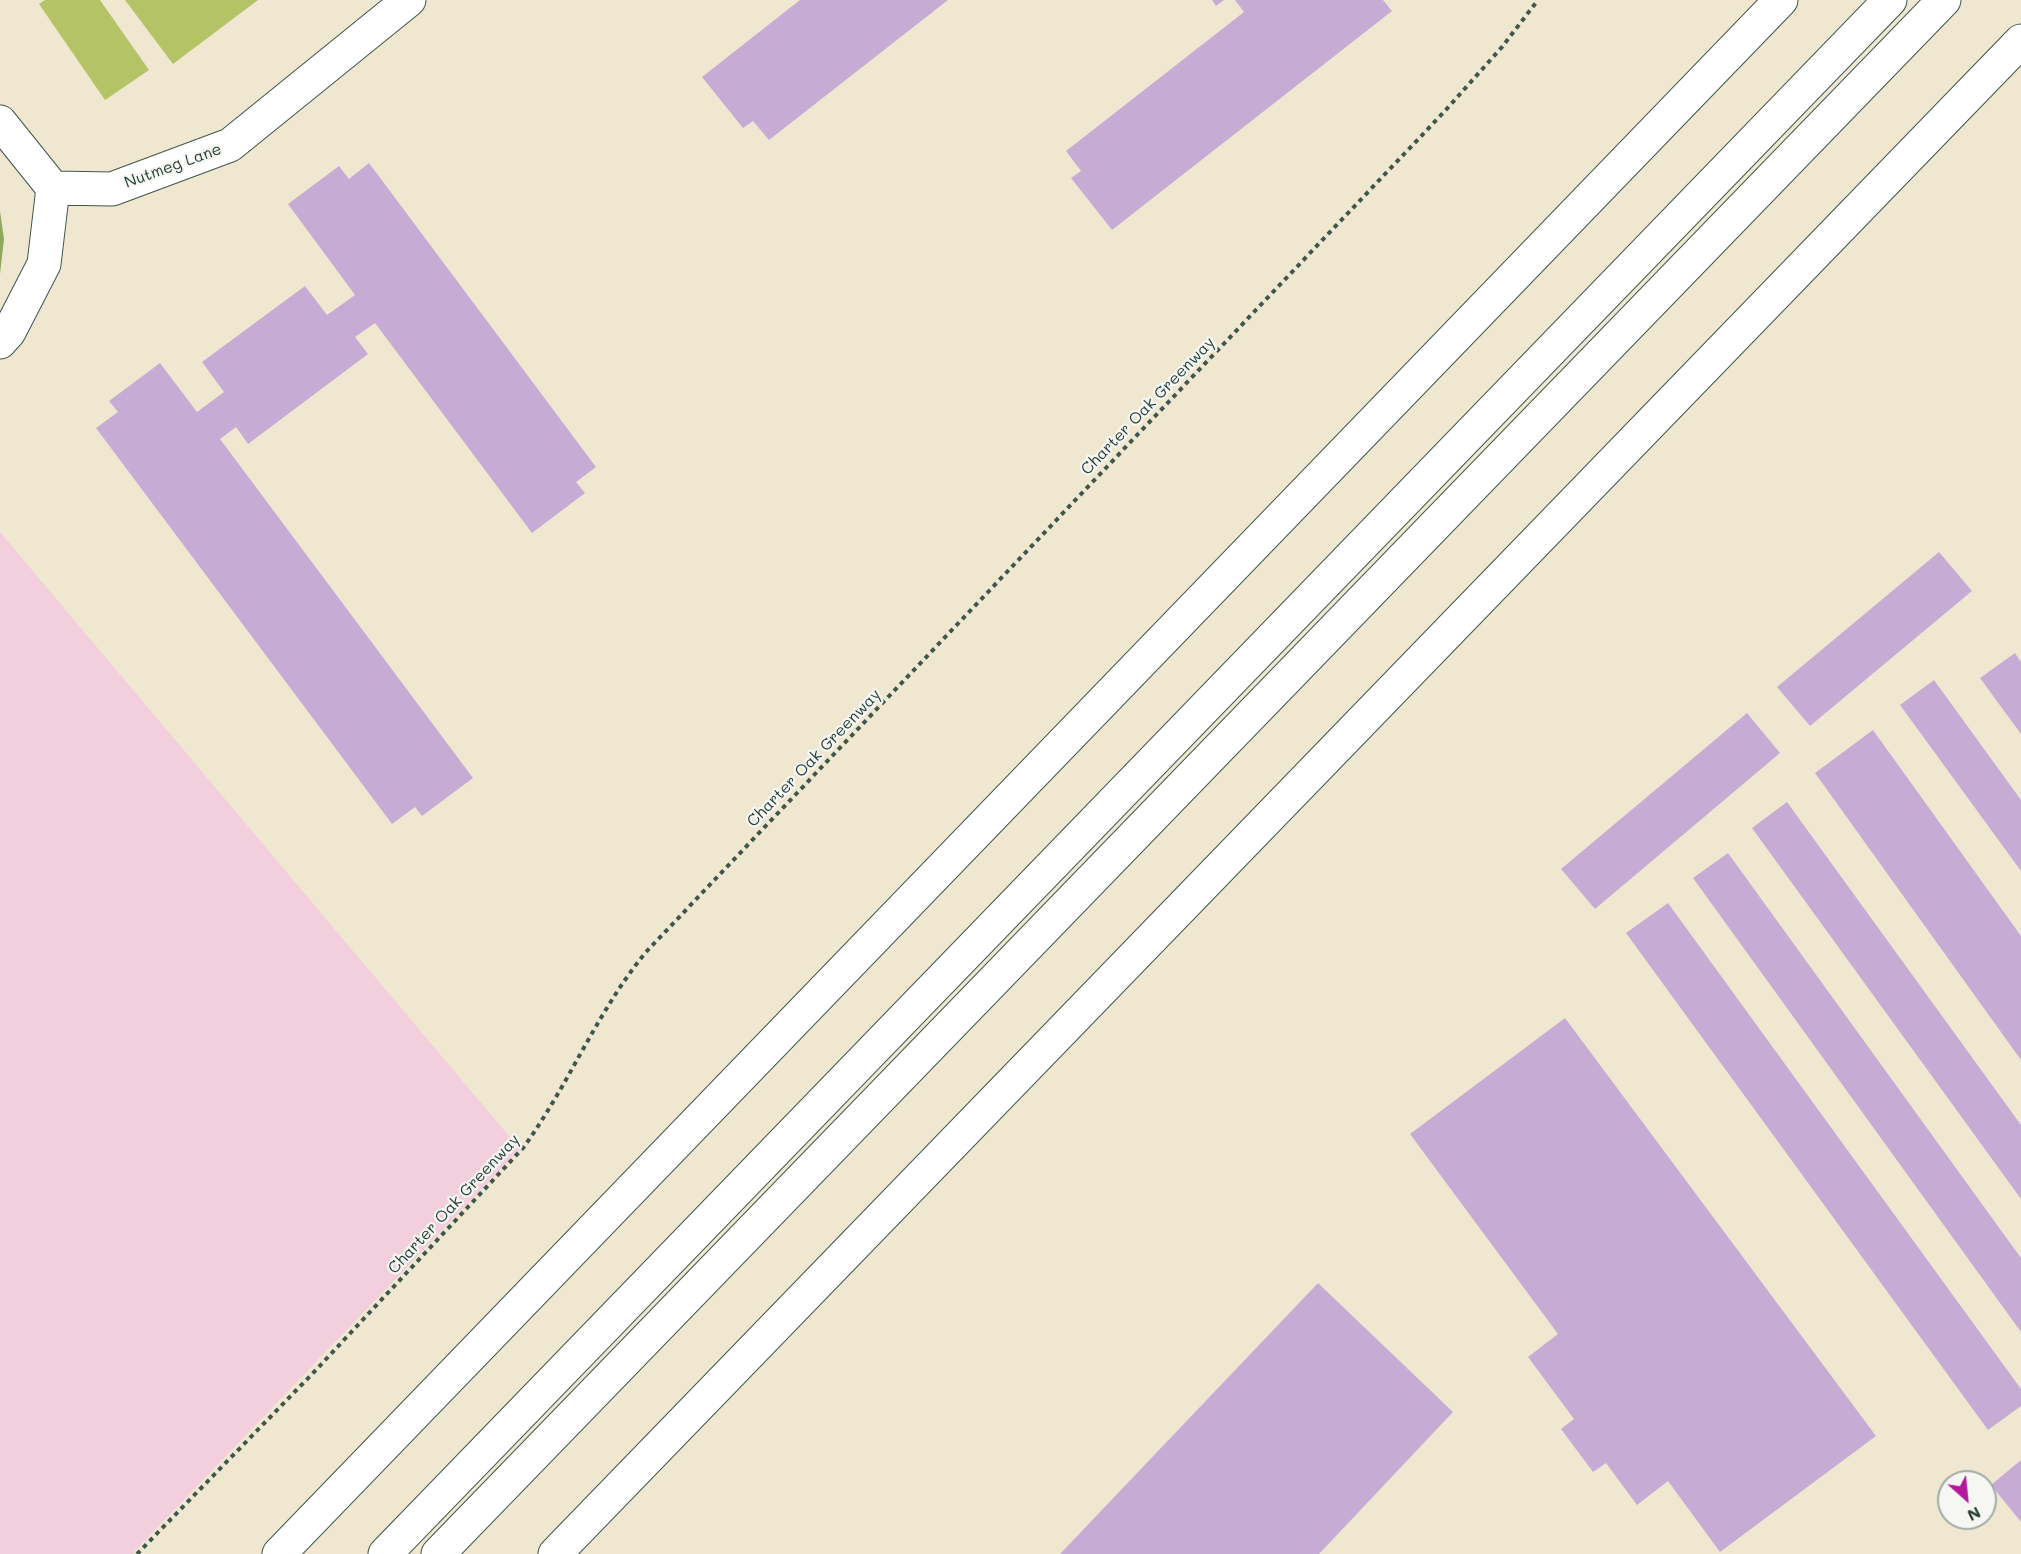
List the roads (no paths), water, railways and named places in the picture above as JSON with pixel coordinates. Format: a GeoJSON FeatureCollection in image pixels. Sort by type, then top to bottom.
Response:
{"type":"FeatureCollection","features":[{"type":"Feature","properties":{"kind":"main road","name":"Nutmeg Lane"},"geometry":{"type":"LineString","coordinates":[[53,188],[112,189],[230,145],[409,0]]}},
{"type":"Feature","properties":{"kind":"main road"},"geometry":{"type":"LineString","coordinates":[[279,1554],[1781,0]]}},
{"type":"Feature","properties":{"kind":"main road"},"geometry":{"type":"LineString","coordinates":[[385,1554],[1890,0]]}},
{"type":"Feature","properties":{"kind":"main road"},"geometry":{"type":"LineString","coordinates":[[438,1554],[1944,0]]}},
{"type":"Feature","properties":{"kind":"main road"},"geometry":{"type":"LineString","coordinates":[[555,1554],[2021,41]]}},
{"type":"Feature","properties":{"kind":"main road"},"geometry":{"type":"LineString","coordinates":[[0,122],[53,188],[44,264],[9,332],[0,342]]}}]}
